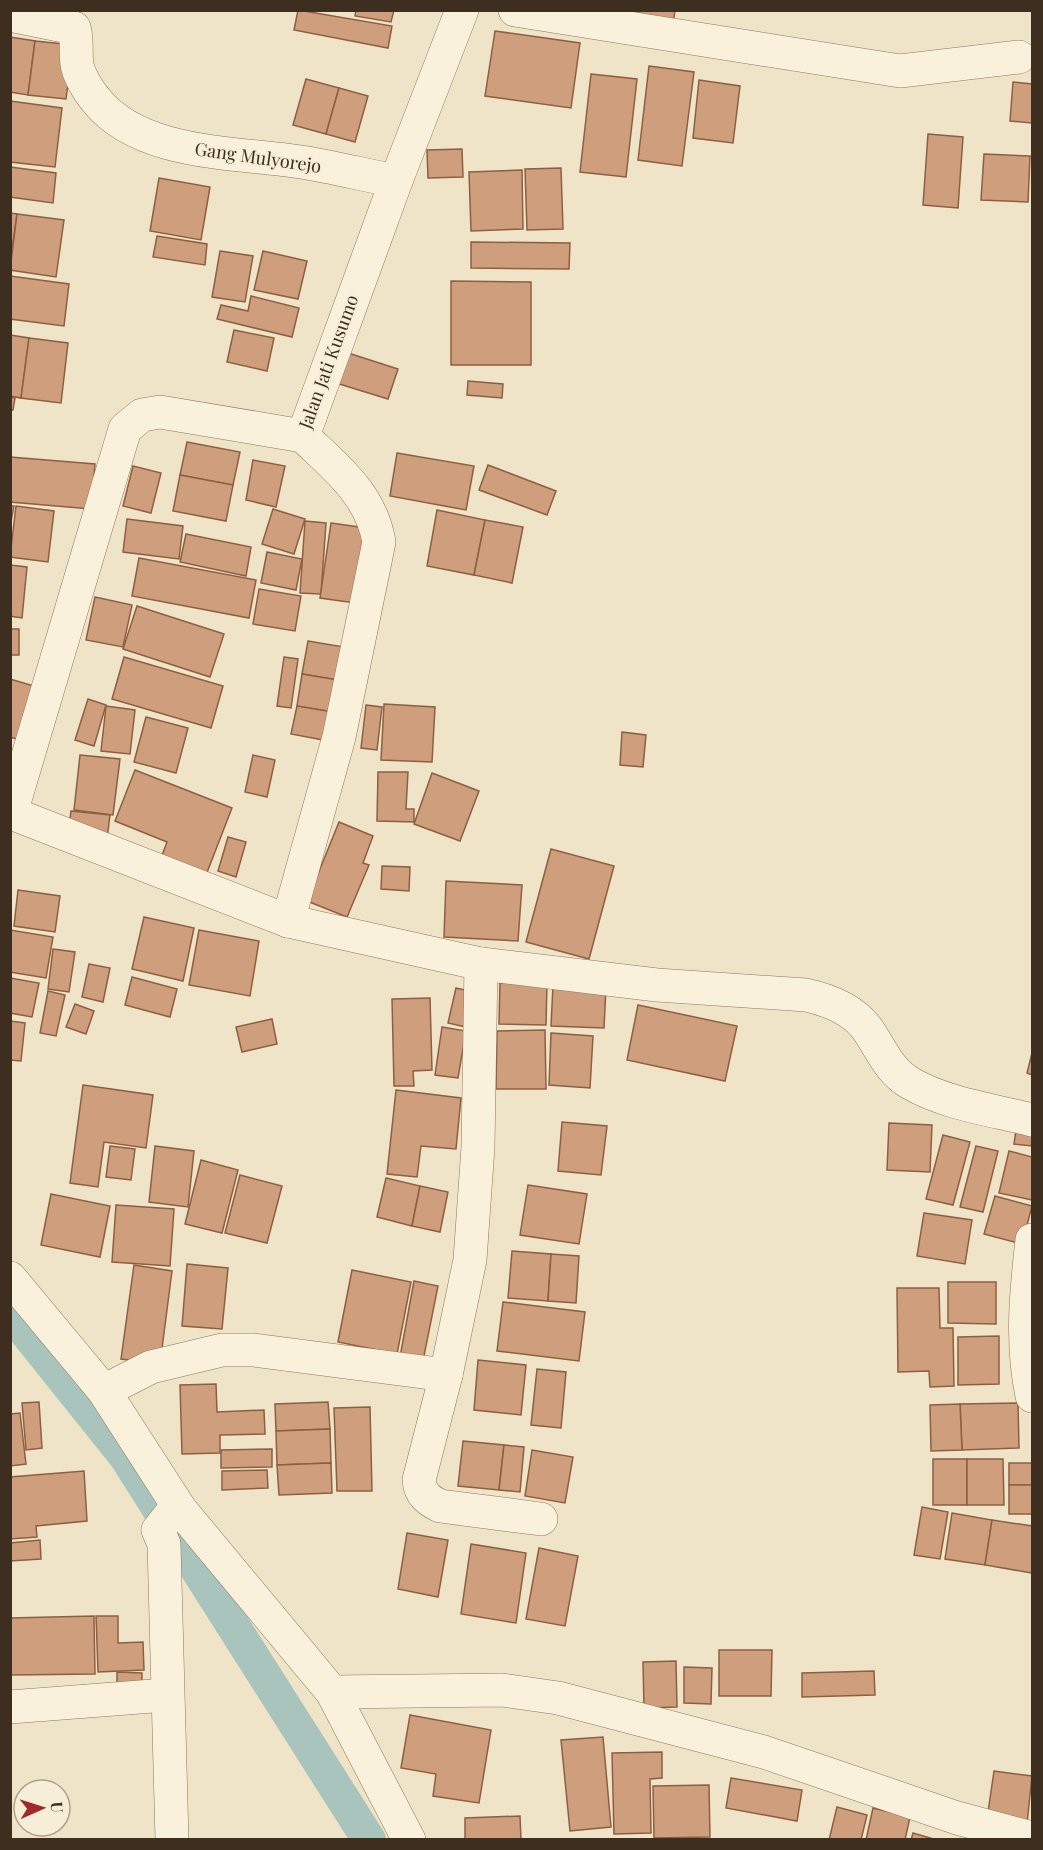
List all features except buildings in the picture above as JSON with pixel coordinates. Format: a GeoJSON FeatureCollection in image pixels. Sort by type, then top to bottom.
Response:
{"type":"FeatureCollection","features":[{"type":"Feature","properties":{"kind":"street","name":"Jalan Jati Kusumo"},"geometry":{"type":"LineString","coordinates":[[10,813],[125,429],[142,415],[160,412],[303,436],[396,181],[462,10]]}},
{"type":"Feature","properties":{"kind":"street"},"geometry":{"type":"LineString","coordinates":[[514,10],[900,71],[943,68],[1019,57]]}},
{"type":"Feature","properties":{"kind":"street","name":"Gang Mulyorejo"},"geometry":{"type":"LineString","coordinates":[[10,15],[74,28],[77,38],[77,66],[94,99],[114,120],[163,141],[209,153],[300,162],[396,181]]}},
{"type":"Feature","properties":{"kind":"street"},"geometry":{"type":"LineString","coordinates":[[288,921],[339,737],[379,542],[375,519],[353,485],[303,436]]}},
{"type":"Feature","properties":{"kind":"street"},"geometry":{"type":"LineString","coordinates":[[10,813],[288,921],[481,964],[657,985],[806,995],[829,1000],[867,1029],[882,1058],[909,1083],[946,1098],[1032,1120]]}},
{"type":"Feature","properties":{"kind":"street"},"geometry":{"type":"LineString","coordinates":[[481,964],[478,1147],[470,1260],[446,1375],[419,1480],[420,1489],[428,1499],[440,1506],[541,1519]]}},
{"type":"Feature","properties":{"kind":"street"},"geometry":{"type":"LineString","coordinates":[[1032,1240],[1024,1327],[1027,1369],[1032,1396]]}},
{"type":"Feature","properties":{"kind":"street"},"geometry":{"type":"LineString","coordinates":[[10,1278],[104,1391],[170,1518],[332,1692],[409,1839]]}},
{"type":"Feature","properties":{"kind":"street"},"geometry":{"type":"LineString","coordinates":[[104,1391],[152,1367],[222,1350],[254,1350],[446,1375]]}},
{"type":"Feature","properties":{"kind":"street"},"geometry":{"type":"LineString","coordinates":[[170,1518],[164,1544],[171,1839]]}},
{"type":"Feature","properties":{"kind":"street"},"geometry":{"type":"LineString","coordinates":[[332,1692],[502,1690],[558,1698],[764,1752],[957,1818],[1032,1838]]}},
{"type":"Feature","properties":{"kind":"street"},"geometry":{"type":"LineString","coordinates":[[10,1707],[166,1695]]}},
{"type":"Feature","properties":{"kind":"waterway"},"geometry":{"type":"LineString","coordinates":[[10,1312],[126,1457],[369,1840]]}}]}
